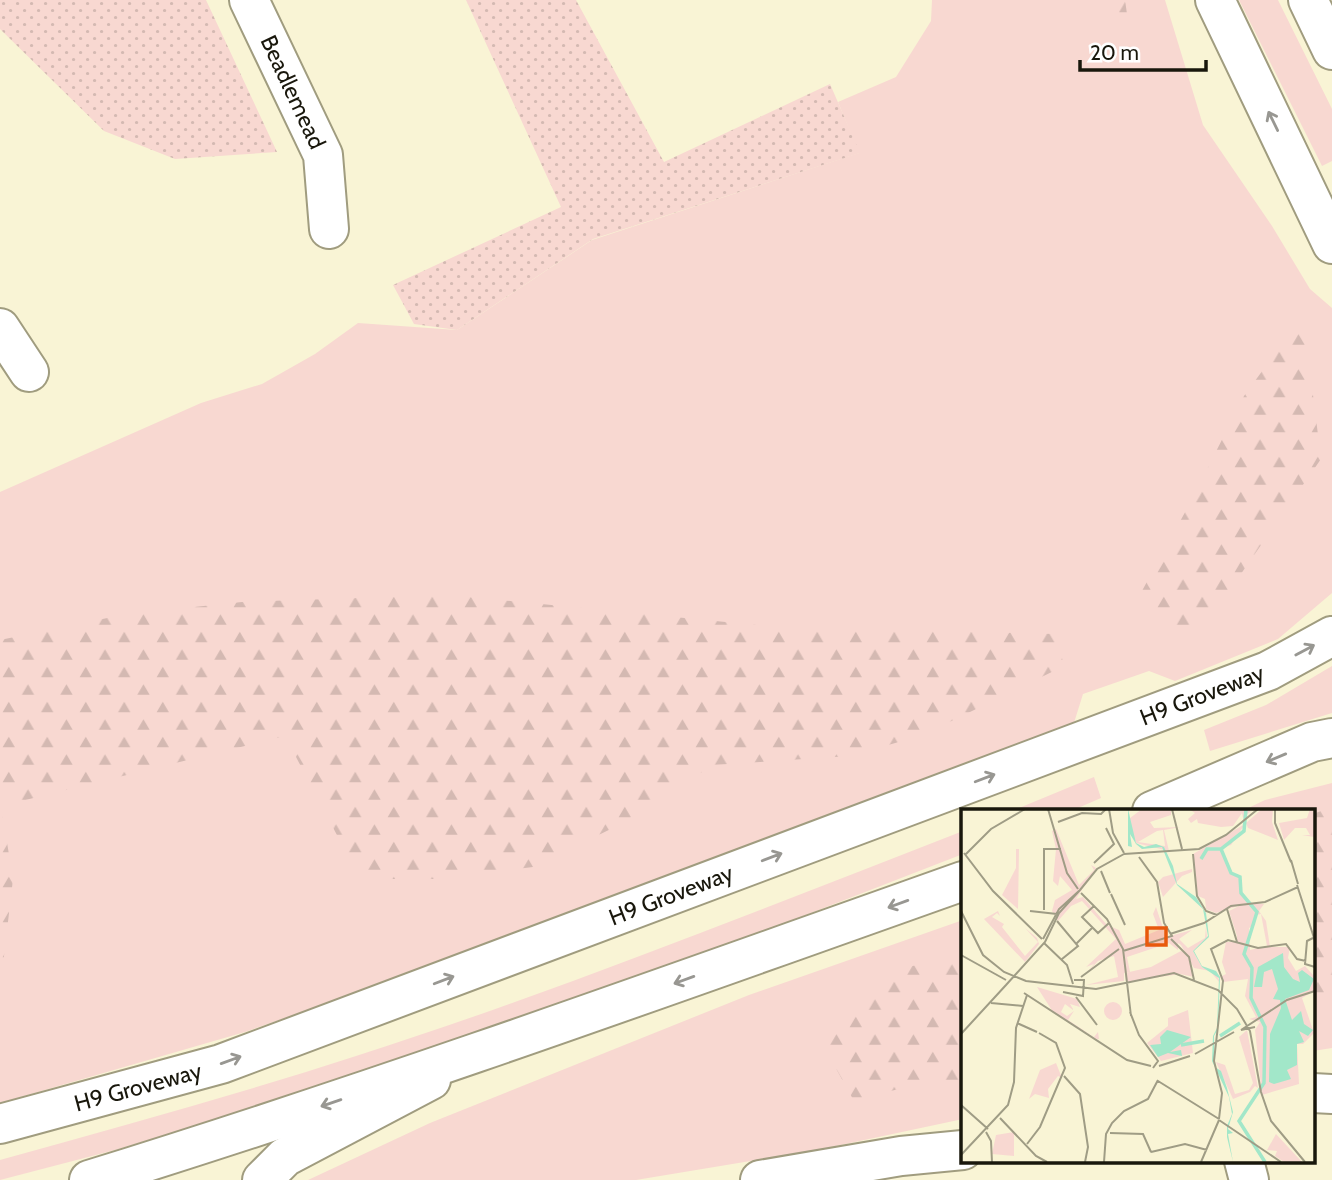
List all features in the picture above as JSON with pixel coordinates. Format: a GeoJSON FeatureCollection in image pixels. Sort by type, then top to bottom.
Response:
{"type":"FeatureCollection","features":[{"type":"Feature","properties":{"kind":"street","name":"Beadlemead"},"geometry":{"type":"LineString","coordinates":[[249,0],[323,155],[329,229]]}},
{"type":"Feature","properties":{"kind":"street"},"geometry":{"type":"LineString","coordinates":[[1215,0],[1332,244]]}},
{"type":"Feature","properties":{"kind":"street"},"geometry":{"type":"LineString","coordinates":[[1308,0],[1332,50]]}},
{"type":"Feature","properties":{"kind":"street"},"geometry":{"type":"LineString","coordinates":[[0,328],[29,372]]}},
{"type":"Feature","properties":{"kind":"street","name":"H9 Groveway"},"geometry":{"type":"LineString","coordinates":[[0,1124],[221,1064],[1268,671],[1332,636]]}},
{"type":"Feature","properties":{"kind":"street"},"geometry":{"type":"LineString","coordinates":[[1157,809],[1312,743],[1332,738]]}},
{"type":"Feature","properties":{"kind":"street"},"geometry":{"type":"LineString","coordinates":[[89,1180],[270,1124],[961,882]]}},
{"type":"Feature","properties":{"kind":"street"},"geometry":{"type":"LineString","coordinates":[[261,1180],[285,1157],[489,1049]]}},
{"type":"Feature","properties":{"kind":"street"},"geometry":{"type":"LineString","coordinates":[[1314,1093],[1332,1094]]}},
{"type":"Feature","properties":{"kind":"street"},"geometry":{"type":"LineString","coordinates":[[760,1180],[901,1156],[961,1150]]}},
{"type":"Feature","properties":{"kind":"street"},"geometry":{"type":"LineString","coordinates":[[1244,1162],[1249,1180]]}},
{"type":"Feature","properties":{"kind":"green space"},"geometry":{"type":"Polygon","coordinates":[[[0,0],[206,0],[277,152],[175,159],[104,131],[0,29],[0,0]]]}},
{"type":"Feature","properties":{"kind":"green space"},"geometry":{"type":"Polygon","coordinates":[[[466,0],[576,0],[664,162],[830,84],[860,153],[593,239],[457,330],[414,324],[393,285],[561,207],[466,0]]]}},
{"type":"Feature","properties":{"kind":"green space"},"geometry":{"type":"Polygon","coordinates":[[[932,0],[1165,0],[1203,125],[1272,226],[1310,289],[1332,308],[1332,593],[1278,639],[1175,681],[1149,671],[1083,694],[1073,726],[506,941],[245,1032],[0,1103],[0,492],[201,403],[262,384],[315,354],[358,323],[457,330],[592,240],[859,153],[838,102],[896,77],[931,21],[932,0]]]}},
{"type":"Feature","properties":{"kind":"green space"},"geometry":{"type":"Polygon","coordinates":[[[1113,0],[1125,0],[1130,35],[1113,0]]]}},
{"type":"Feature","properties":{"kind":"green space"},"geometry":{"type":"Polygon","coordinates":[[[1239,0],[1278,0],[1332,109],[1332,161],[1322,166],[1239,0]]]}},
{"type":"Feature","properties":{"kind":"green space"},"geometry":{"type":"Polygon","coordinates":[[[1303,315],[1321,459],[1220,604],[1189,636],[1137,600],[1244,396],[1303,315]]]}},
{"type":"Feature","properties":{"kind":"green space"},"geometry":{"type":"Polygon","coordinates":[[[448,595],[777,627],[1056,634],[1064,666],[923,735],[850,756],[713,765],[619,825],[533,867],[436,879],[360,879],[285,736],[1,806],[13,879],[0,990],[0,640],[127,614],[242,602],[448,595]]]}},
{"type":"Feature","properties":{"kind":"green space"},"geometry":{"type":"Polygon","coordinates":[[[1332,666],[1332,713],[1210,751],[1204,730],[1266,705],[1332,666]]]}},
{"type":"Feature","properties":{"kind":"green space"},"geometry":{"type":"Polygon","coordinates":[[[1094,777],[1101,798],[1076,809],[1017,809],[1094,777]]]}},
{"type":"Feature","properties":{"kind":"green space"},"geometry":{"type":"Polygon","coordinates":[[[1332,783],[1332,1048],[1314,1051],[1314,809],[1246,809],[1265,800],[1332,783]]]}},
{"type":"Feature","properties":{"kind":"green space"},"geometry":{"type":"Polygon","coordinates":[[[1332,807],[1332,1004],[1314,999],[1314,814],[1332,807]]]}},
{"type":"Feature","properties":{"kind":"green space"},"geometry":{"type":"Polygon","coordinates":[[[961,832],[961,855],[674,966],[261,1106],[115,1150],[0,1180],[0,1160],[268,1084],[356,1056],[433,1031],[661,948],[961,832]]]}},
{"type":"Feature","properties":{"kind":"green space"},"geometry":{"type":"Polygon","coordinates":[[[961,921],[961,1119],[822,1149],[636,1180],[308,1180],[430,1123],[749,995],[961,921]]]}},
{"type":"Feature","properties":{"kind":"green space"},"geometry":{"type":"Polygon","coordinates":[[[961,956],[961,1080],[928,1081],[854,1101],[823,1045],[887,971],[961,956]]]}}]}
